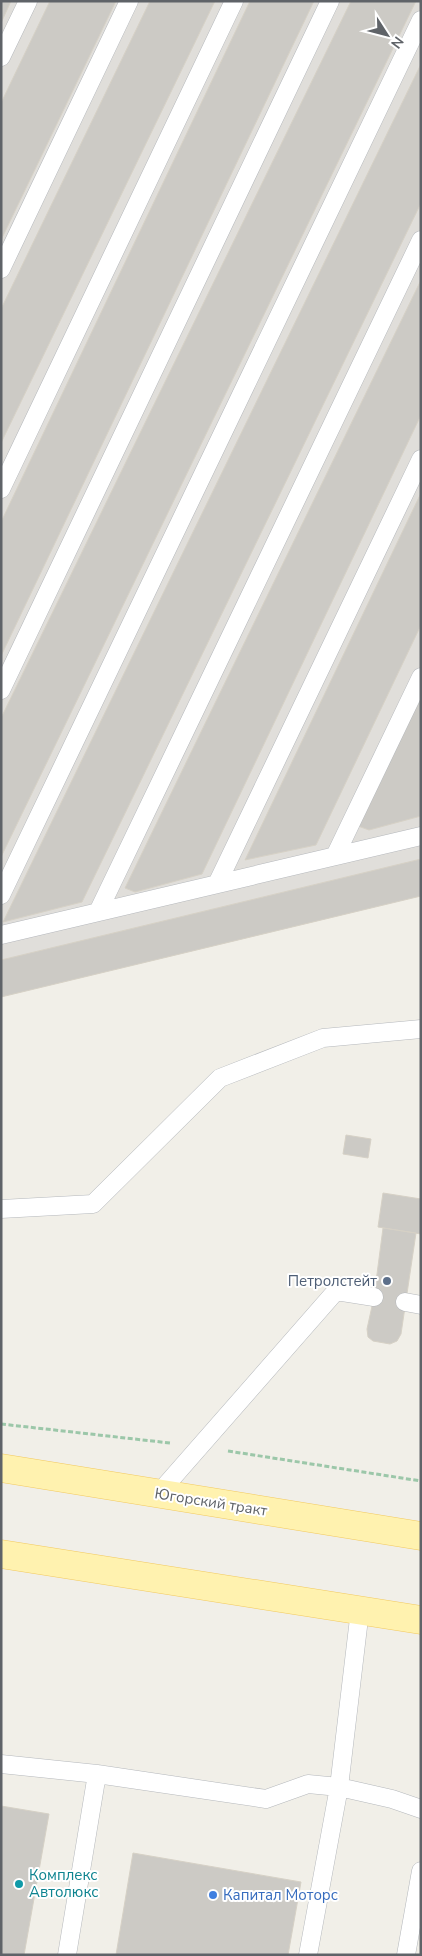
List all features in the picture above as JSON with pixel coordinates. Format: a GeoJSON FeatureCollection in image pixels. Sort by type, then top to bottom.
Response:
{"type":"FeatureCollection","features":[{"type":"Feature","properties":{"kind":"main road","name":"Югорский тракт"},"geometry":{"type":"LineString","coordinates":[[1,1468],[421,1536]]}},
{"type":"Feature","properties":{"kind":"main road"},"geometry":{"type":"LineString","coordinates":[[1,1554],[421,1620]]}},
{"type":"Feature","properties":{"kind":"lane"},"geometry":{"type":"LineString","coordinates":[[1,57],[28,1]]}},
{"type":"Feature","properties":{"kind":"lane"},"geometry":{"type":"LineString","coordinates":[[1,269],[129,1]]}},
{"type":"Feature","properties":{"kind":"lane"},"geometry":{"type":"LineString","coordinates":[[1,488],[234,1]]}},
{"type":"Feature","properties":{"kind":"lane"},"geometry":{"type":"LineString","coordinates":[[1,690],[330,1]]}},
{"type":"Feature","properties":{"kind":"lane"},"geometry":{"type":"LineString","coordinates":[[1,895],[421,20]]}},
{"type":"Feature","properties":{"kind":"lane"},"geometry":{"type":"LineString","coordinates":[[98,912],[421,240]]}},
{"type":"Feature","properties":{"kind":"lane"},"geometry":{"type":"LineString","coordinates":[[217,884],[421,459]]}},
{"type":"Feature","properties":{"kind":"lane"},"geometry":{"type":"LineString","coordinates":[[335,856],[421,677]]}},
{"type":"Feature","properties":{"kind":"lane"},"geometry":{"type":"LineString","coordinates":[[1,935],[421,836]]}},
{"type":"Feature","properties":{"kind":"lane"},"geometry":{"type":"LineString","coordinates":[[1,1209],[93,1204],[220,1078],[323,1038],[421,1029]]}},
{"type":"Feature","properties":{"kind":"lane"},"geometry":{"type":"LineString","coordinates":[[159,1493],[336,1291],[374,1297]]}},
{"type":"Feature","properties":{"kind":"lane"},"geometry":{"type":"LineString","coordinates":[[308,1955],[339,1787],[360,1610]]}},
{"type":"Feature","properties":{"kind":"lane"},"geometry":{"type":"LineString","coordinates":[[1,1764],[97,1774],[266,1799],[308,1784],[339,1787],[392,1799],[421,1810]]}},
{"type":"Feature","properties":{"kind":"lane"},"geometry":{"type":"LineString","coordinates":[[67,1955],[97,1774]]}},
{"type":"Feature","properties":{"kind":"lane"},"geometry":{"type":"LineString","coordinates":[[406,1955],[421,1871]]}},
{"type":"Feature","properties":{"kind":"shaded area"},"geometry":{"type":"Polygon","coordinates":[[[1,1],[421,1],[421,896],[1,997],[1,1]]]}},
{"type":"Feature","properties":{"kind":"building"},"geometry":{"type":"Polygon","coordinates":[[[1,1],[11,1],[1,23],[1,1]]]}},
{"type":"Feature","properties":{"kind":"building"},"geometry":{"type":"Polygon","coordinates":[[[50,1],[116,1],[1,240],[1,103],[50,1]]]}},
{"type":"Feature","properties":{"kind":"building"},"geometry":{"type":"Polygon","coordinates":[[[150,1],[215,1],[1,443],[1,309],[150,1]]]}},
{"type":"Feature","properties":{"kind":"building"},"geometry":{"type":"Polygon","coordinates":[[[250,1],[314,1],[1,656],[1,522],[250,1]]]}},
{"type":"Feature","properties":{"kind":"building"},"geometry":{"type":"Polygon","coordinates":[[[351,1],[416,1],[1,857],[1,718],[351,1]]]}},
{"type":"Feature","properties":{"kind":"building"},"geometry":{"type":"Polygon","coordinates":[[[421,64],[421,203],[82,902],[3,922],[421,64]]]}},
{"type":"Feature","properties":{"kind":"building"},"geometry":{"type":"Polygon","coordinates":[[[421,280],[421,415],[202,874],[135,892],[125,888],[421,280]]]}},
{"type":"Feature","properties":{"kind":"building"},"geometry":{"type":"Polygon","coordinates":[[[421,493],[421,625],[316,845],[245,860],[421,493]]]}},
{"type":"Feature","properties":{"kind":"building"},"geometry":{"type":"Polygon","coordinates":[[[421,697],[421,816],[369,830],[358,826],[421,697]]]}},
{"type":"Feature","properties":{"kind":"building"},"geometry":{"type":"Polygon","coordinates":[[[421,859],[421,896],[1,997],[1,960],[421,859]]]}},
{"type":"Feature","properties":{"kind":"building"},"geometry":{"type":"Polygon","coordinates":[[[346,1135],[371,1139],[368,1158],[343,1154],[346,1135]]]}},
{"type":"Feature","properties":{"kind":"building"},"geometry":{"type":"Polygon","coordinates":[[[383,1193],[421,1199],[421,1234],[378,1227],[383,1193]]]}},
{"type":"Feature","properties":{"kind":"building"},"geometry":{"type":"Polygon","coordinates":[[[383,1228],[416,1233],[401,1334],[397,1341],[390,1344],[373,1341],[368,1337],[367,1329],[374,1297],[383,1228]]]}},
{"type":"Feature","properties":{"kind":"building","name":"Комплекс Автолюкс"},"geometry":{"type":"Polygon","coordinates":[[[1,1806],[49,1814],[24,1955],[1,1955],[1,1806]]]}},
{"type":"Feature","properties":{"kind":"building","name":"Капитал Моторс"},"geometry":{"type":"Polygon","coordinates":[[[133,1853],[301,1882],[288,1955],[116,1955],[133,1853]]]}},
{"type":"Feature","properties":{"kind":"place","name":"Петролстейт"},"geometry":{"type":"Point","coordinates":[387,1281]}},
{"type":"Feature","properties":{"kind":"place","name":"Комплекс Автолюкс"},"geometry":{"type":"Point","coordinates":[19,1884]}},
{"type":"Feature","properties":{"kind":"place","name":"Капитал Моторс"},"geometry":{"type":"Point","coordinates":[213,1895]}}]}
